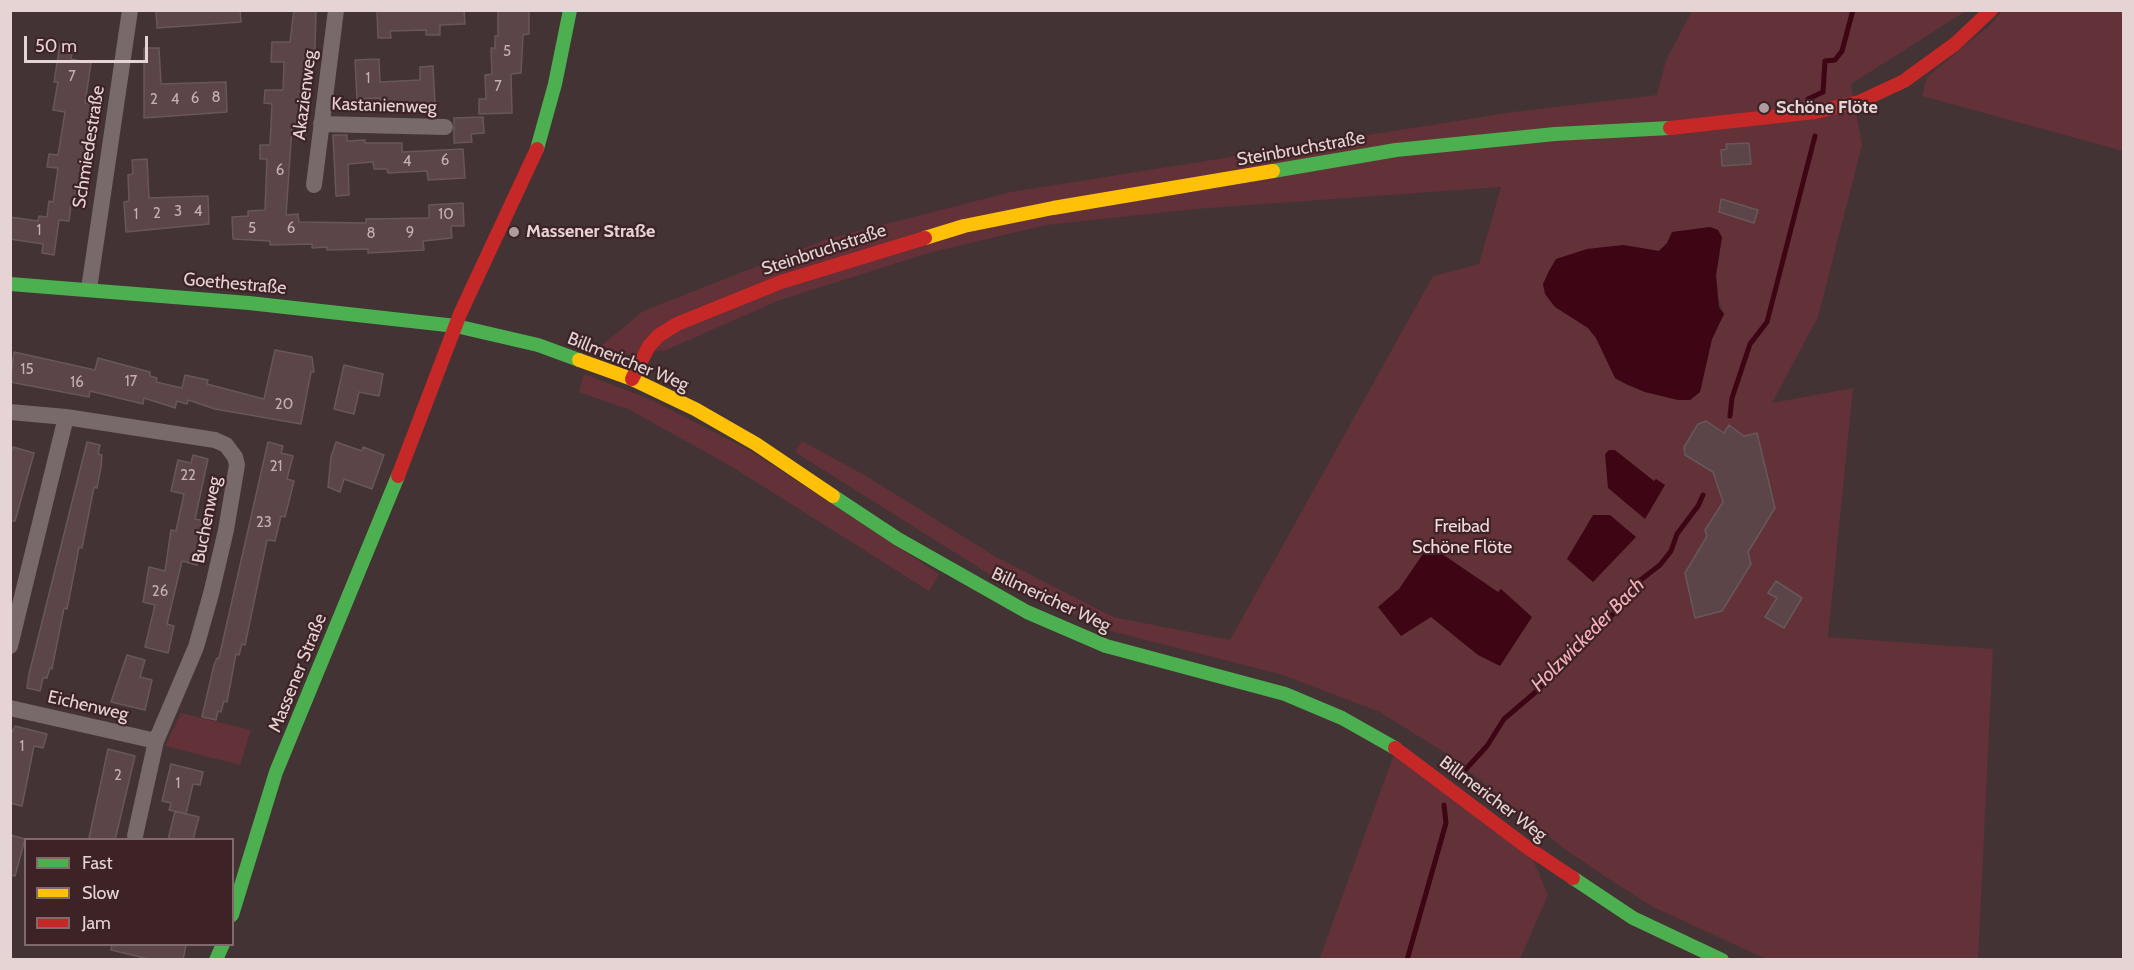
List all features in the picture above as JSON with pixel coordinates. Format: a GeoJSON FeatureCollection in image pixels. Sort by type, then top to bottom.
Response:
{"type":"FeatureCollection","features":[{"type":"Feature","properties":{"kind":"street","name":"Schmiedestraße"},"geometry":{"type":"LineString","coordinates":[[89,289],[130,10]]}},
{"type":"Feature","properties":{"kind":"street","name":"Akazienweg"},"geometry":{"type":"LineString","coordinates":[[314,185],[336,10]]}},
{"type":"Feature","properties":{"kind":"street","name":"Massener Straße"},"geometry":{"type":"LineString","coordinates":[[234,908],[276,772],[421,421],[456,326],[536,154],[555,84],[570,10]]}},
{"type":"Feature","properties":{"kind":"street","name":"Steinbruchstraße"},"geometry":{"type":"LineString","coordinates":[[632,379],[649,346],[658,336],[677,324],[781,282],[964,226],[1053,208],[1396,150],[1554,134],[1677,128],[1815,112],[1859,102],[1904,81],[1955,45],[1991,10]]}},
{"type":"Feature","properties":{"kind":"street","name":"Kastanienweg"},"geometry":{"type":"LineString","coordinates":[[321,124],[445,127]]}},
{"type":"Feature","properties":{"kind":"street","name":"Goethestraße"},"geometry":{"type":"LineString","coordinates":[[10,284],[249,303],[456,326]]}},
{"type":"Feature","properties":{"kind":"street","name":"Billmericher Weg"},"geometry":{"type":"LineString","coordinates":[[456,326],[538,345],[632,379],[677,399],[735,433],[898,539],[1027,612],[1106,646],[1166,663],[1229,677],[1285,694],[1342,718],[1396,749],[1528,849],[1633,918],[1722,960]]}},
{"type":"Feature","properties":{"kind":"street","name":"Buchenweg"},"geometry":{"type":"LineString","coordinates":[[10,412],[66,417],[215,440],[226,445],[235,457],[237,465],[212,594],[196,647],[156,741]]}},
{"type":"Feature","properties":{"kind":"street"},"geometry":{"type":"LineString","coordinates":[[10,646],[66,417]]}},
{"type":"Feature","properties":{"kind":"street","name":"Eichenweg"},"geometry":{"type":"LineString","coordinates":[[10,708],[156,741]]}},
{"type":"Feature","properties":{"kind":"street"},"geometry":{"type":"LineString","coordinates":[[135,836],[156,741]]}},
{"type":"Feature","properties":{"kind":"street"},"geometry":{"type":"LineString","coordinates":[[216,960],[223,946]]}},
{"type":"Feature","properties":{"kind":"green space","name":"Freibad Schöne Flöte"},"geometry":{"type":"Polygon","coordinates":[[[1692,11],[1966,11],[1851,84],[1862,145],[1818,317],[1772,403],[1853,388],[1828,637],[1993,649],[1978,959],[1766,959],[1653,907],[1609,879],[1563,848],[1453,758],[1380,712],[1283,675],[1111,631],[989,574],[795,452],[802,441],[866,476],[996,557],[1113,617],[1230,640],[1433,276],[1479,264],[1501,187],[1195,209],[1046,225],[929,253],[780,300],[666,350],[624,355],[601,346],[643,311],[827,239],[1011,192],[1513,112],[1657,95],[1666,60],[1692,11]],[[1710,227],[1672,232],[1667,243],[1659,251],[1623,245],[1556,259],[1543,284],[1596,338],[1615,378],[1645,392],[1690,400],[1700,392],[1712,339],[1724,314],[1716,294],[1716,275],[1720,253],[1710,227]]]}},
{"type":"Feature","properties":{"kind":"green space"},"geometry":{"type":"Polygon","coordinates":[[[2002,11],[2123,11],[2123,151],[1922,96],[1927,77],[1991,24],[2002,11]]]}},
{"type":"Feature","properties":{"kind":"green space"},"geometry":{"type":"Polygon","coordinates":[[[584,374],[652,400],[751,451],[939,574],[929,591],[734,468],[630,410],[579,392],[584,374]]]}},
{"type":"Feature","properties":{"kind":"green space"},"geometry":{"type":"Polygon","coordinates":[[[181,713],[251,730],[240,765],[165,746],[181,713]]]}},
{"type":"Feature","properties":{"kind":"green space"},"geometry":{"type":"Polygon","coordinates":[[[1396,749],[1528,848],[1548,895],[1520,959],[1319,960],[1396,749]]]}},
{"type":"Feature","properties":{"kind":"shaded area"},"geometry":{"type":"Polygon","coordinates":[[[1710,227],[1718,230],[1722,237],[1716,275],[1719,307],[1724,314],[1712,339],[1700,392],[1690,400],[1678,400],[1645,392],[1615,378],[1596,338],[1588,328],[1555,307],[1545,294],[1543,284],[1556,259],[1587,249],[1623,245],[1659,251],[1667,243],[1672,232],[1710,227]]]}},
{"type":"Feature","properties":{"kind":"shaded area"},"geometry":{"type":"Polygon","coordinates":[[[1609,450],[1615,450],[1654,481],[1656,479],[1665,485],[1645,519],[1608,488],[1605,454],[1609,450]]]}},
{"type":"Feature","properties":{"kind":"shaded area"},"geometry":{"type":"Polygon","coordinates":[[[1593,515],[1610,515],[1636,537],[1593,582],[1567,559],[1593,515]]]}},
{"type":"Feature","properties":{"kind":"shaded area"},"geometry":{"type":"Polygon","coordinates":[[[1429,545],[1498,592],[1501,589],[1532,617],[1500,666],[1478,655],[1431,617],[1401,636],[1378,607],[1399,589],[1429,545]]]}},
{"type":"Feature","properties":{"kind":"building"},"geometry":{"type":"Polygon","coordinates":[[[156,10],[240,10],[241,22],[157,28],[156,10]]]}},
{"type":"Feature","properties":{"kind":"building"},"geometry":{"type":"Polygon","coordinates":[[[294,10],[316,10],[315,47],[313,61],[307,60],[305,91],[300,91],[299,128],[292,127],[286,215],[298,214],[299,222],[366,223],[366,219],[429,218],[429,205],[463,203],[464,226],[451,226],[452,238],[423,241],[424,250],[368,253],[368,249],[327,250],[327,247],[312,248],[312,244],[270,245],[270,241],[233,239],[232,217],[248,216],[248,211],[265,210],[267,159],[260,159],[260,145],[270,145],[272,104],[264,103],[265,90],[283,90],[284,62],[271,62],[272,42],[290,42],[294,10]]]}},
{"type":"Feature","properties":{"kind":"building"},"geometry":{"type":"Polygon","coordinates":[[[377,10],[464,10],[465,24],[440,25],[440,35],[426,35],[426,30],[390,31],[391,38],[378,38],[377,10]]]}},
{"type":"Feature","properties":{"kind":"building"},"geometry":{"type":"Polygon","coordinates":[[[498,10],[529,10],[529,34],[523,35],[521,73],[511,74],[512,113],[479,114],[479,99],[486,99],[485,75],[492,74],[491,48],[495,48],[495,36],[498,36],[498,10]]]}},
{"type":"Feature","properties":{"kind":"building"},"geometry":{"type":"Polygon","coordinates":[[[60,44],[73,46],[71,59],[91,63],[85,103],[92,104],[76,205],[71,205],[69,221],[59,220],[54,255],[42,253],[43,244],[10,239],[10,217],[38,221],[39,216],[47,217],[49,201],[53,202],[58,168],[47,167],[49,154],[58,155],[65,112],[53,110],[58,82],[54,82],[60,44]]]}},
{"type":"Feature","properties":{"kind":"building"},"geometry":{"type":"Polygon","coordinates":[[[144,48],[159,48],[161,84],[226,82],[227,112],[144,118],[144,48]]]}},
{"type":"Feature","properties":{"kind":"building"},"geometry":{"type":"Polygon","coordinates":[[[379,59],[380,82],[420,80],[420,67],[433,66],[435,104],[380,105],[380,98],[357,99],[355,60],[379,59]]]}},
{"type":"Feature","properties":{"kind":"building"},"geometry":{"type":"Polygon","coordinates":[[[483,117],[484,133],[471,134],[472,142],[454,143],[454,118],[483,117]]]}},
{"type":"Feature","properties":{"kind":"building"},"geometry":{"type":"Polygon","coordinates":[[[333,135],[347,135],[347,141],[402,143],[402,152],[463,149],[465,178],[428,180],[427,171],[388,173],[387,169],[374,169],[373,162],[348,164],[349,195],[336,196],[333,135]]]}},
{"type":"Feature","properties":{"kind":"building"},"geometry":{"type":"Polygon","coordinates":[[[1749,143],[1751,164],[1722,166],[1721,150],[1727,149],[1726,144],[1749,143]]]}},
{"type":"Feature","properties":{"kind":"building"},"geometry":{"type":"Polygon","coordinates":[[[147,159],[149,198],[208,196],[209,224],[126,232],[124,202],[129,201],[128,175],[133,174],[132,160],[147,159]]]}},
{"type":"Feature","properties":{"kind":"building"},"geometry":{"type":"Polygon","coordinates":[[[1721,199],[1758,210],[1754,223],[1719,212],[1721,199]]]}},
{"type":"Feature","properties":{"kind":"building"},"geometry":{"type":"Polygon","coordinates":[[[275,350],[312,357],[314,372],[311,372],[301,424],[215,409],[188,400],[187,404],[177,401],[175,408],[144,398],[143,404],[90,391],[89,397],[10,382],[14,352],[95,370],[98,358],[150,372],[150,376],[157,378],[156,382],[182,388],[185,375],[208,380],[207,384],[264,399],[275,350]]]}},
{"type":"Feature","properties":{"kind":"building"},"geometry":{"type":"Polygon","coordinates":[[[344,365],[383,374],[379,396],[359,392],[354,414],[334,409],[344,365]]]}},
{"type":"Feature","properties":{"kind":"building"},"geometry":{"type":"Polygon","coordinates":[[[1706,421],[1724,433],[1729,425],[1744,436],[1757,433],[1775,508],[1748,552],[1751,564],[1722,611],[1695,618],[1685,573],[1707,536],[1705,530],[1723,502],[1713,472],[1685,455],[1684,447],[1698,424],[1706,421]]]}},
{"type":"Feature","properties":{"kind":"building"},"geometry":{"type":"Polygon","coordinates":[[[87,442],[100,445],[98,454],[102,455],[101,467],[97,488],[94,487],[82,548],[79,547],[67,609],[64,608],[52,669],[50,668],[47,678],[43,678],[40,691],[27,688],[29,674],[87,442]]]}},
{"type":"Feature","properties":{"kind":"building"},"geometry":{"type":"Polygon","coordinates":[[[268,442],[283,446],[281,453],[293,456],[287,479],[294,481],[285,517],[281,516],[275,541],[267,540],[245,645],[242,644],[239,655],[236,654],[227,702],[224,701],[216,720],[202,717],[214,665],[219,658],[268,442]]]}},
{"type":"Feature","properties":{"kind":"building"},"geometry":{"type":"Polygon","coordinates":[[[336,442],[362,451],[363,447],[384,455],[372,489],[344,479],[340,492],[328,487],[331,457],[336,442]]]}},
{"type":"Feature","properties":{"kind":"building"},"geometry":{"type":"Polygon","coordinates":[[[13,447],[34,453],[15,521],[10,521],[10,457],[13,447]]]}},
{"type":"Feature","properties":{"kind":"building"},"geometry":{"type":"Polygon","coordinates":[[[193,455],[208,459],[195,519],[205,521],[197,565],[182,561],[167,624],[174,626],[168,653],[145,647],[155,605],[143,602],[149,567],[165,571],[171,530],[176,531],[184,494],[171,491],[178,460],[191,463],[193,455]]]}},
{"type":"Feature","properties":{"kind":"building"},"geometry":{"type":"Polygon","coordinates":[[[1776,581],[1802,598],[1784,628],[1765,617],[1777,598],[1768,593],[1776,581]]]}},
{"type":"Feature","properties":{"kind":"building"},"geometry":{"type":"Polygon","coordinates":[[[127,655],[145,660],[140,677],[152,680],[145,710],[111,702],[127,655]]]}},
{"type":"Feature","properties":{"kind":"building"},"geometry":{"type":"Polygon","coordinates":[[[15,726],[47,734],[43,748],[34,746],[22,806],[10,803],[10,736],[15,726]]]}},
{"type":"Feature","properties":{"kind":"building"},"geometry":{"type":"Polygon","coordinates":[[[108,749],[135,756],[115,838],[89,838],[108,749]]]}},
{"type":"Feature","properties":{"kind":"building"},"geometry":{"type":"Polygon","coordinates":[[[171,764],[203,772],[200,785],[193,784],[186,814],[169,810],[171,803],[162,801],[171,764]]]}},
{"type":"Feature","properties":{"kind":"building"},"geometry":{"type":"Polygon","coordinates":[[[175,811],[199,817],[194,838],[168,838],[175,811]]]}},
{"type":"Feature","properties":{"kind":"building"},"geometry":{"type":"Polygon","coordinates":[[[10,835],[24,839],[24,843],[15,876],[10,875],[10,835]]]}},
{"type":"Feature","properties":{"kind":"building"},"geometry":{"type":"Polygon","coordinates":[[[112,946],[186,946],[183,960],[153,960],[111,950],[112,946]]]}},
{"type":"Feature","properties":{"kind":"waterway","name":"Holzwickeder Bach"},"geometry":{"type":"LineString","coordinates":[[1808,99],[1823,92],[1825,61],[1835,60],[1842,51],[1853,10]]}},
{"type":"Feature","properties":{"kind":"waterway","name":"Holzwickeder Bach"},"geometry":{"type":"LineString","coordinates":[[1730,416],[1732,398],[1750,344],[1767,322],[1815,136]]}},
{"type":"Feature","properties":{"kind":"waterway","name":"Holzwickeder Bach"},"geometry":{"type":"LineString","coordinates":[[1465,770],[1487,746],[1504,719],[1538,690],[1574,648],[1619,609],[1634,585],[1660,565],[1671,551],[1677,534],[1698,506],[1703,495]]}},
{"type":"Feature","properties":{"kind":"waterway","name":"Holzwickeder Bach"},"geometry":{"type":"LineString","coordinates":[[1407,960],[1446,823],[1444,805]]}},
{"type":"Feature","properties":{"kind":"traffic: fast"},"geometry":{"type":"LineString","coordinates":[[537,149],[555,84],[570,10]]}},
{"type":"Feature","properties":{"kind":"traffic: fast"},"geometry":{"type":"LineString","coordinates":[[1273,171],[1396,150],[1555,134],[1670,128]]}},
{"type":"Feature","properties":{"kind":"traffic: fast"},"geometry":{"type":"LineString","coordinates":[[10,284],[249,303],[456,326],[538,345],[579,360]]}},
{"type":"Feature","properties":{"kind":"traffic: fast"},"geometry":{"type":"LineString","coordinates":[[234,908],[276,772],[398,476]]}},
{"type":"Feature","properties":{"kind":"traffic: fast"},"geometry":{"type":"LineString","coordinates":[[833,496],[898,539],[1027,612],[1106,646],[1285,694],[1342,718],[1395,748]]}},
{"type":"Feature","properties":{"kind":"traffic: fast"},"geometry":{"type":"LineString","coordinates":[[1573,878],[1633,918],[1722,960]]}},
{"type":"Feature","properties":{"kind":"traffic: fast"},"geometry":{"type":"LineString","coordinates":[[216,960],[222,946]]}},
{"type":"Feature","properties":{"kind":"traffic: slow"},"geometry":{"type":"LineString","coordinates":[[925,238],[964,226],[1053,208],[1273,171]]}},
{"type":"Feature","properties":{"kind":"traffic: slow"},"geometry":{"type":"LineString","coordinates":[[579,360],[632,379],[695,409],[756,444],[833,496]]}},
{"type":"Feature","properties":{"kind":"traffic: jam"},"geometry":{"type":"LineString","coordinates":[[1670,128],[1815,112],[1859,102],[1904,81],[1955,44],[1991,10]]}},
{"type":"Feature","properties":{"kind":"traffic: jam"},"geometry":{"type":"LineString","coordinates":[[398,476],[460,314],[537,149]]}},
{"type":"Feature","properties":{"kind":"traffic: jam"},"geometry":{"type":"LineString","coordinates":[[632,379],[649,346],[658,336],[677,324],[781,282],[925,238]]}},
{"type":"Feature","properties":{"kind":"traffic: jam"},"geometry":{"type":"LineString","coordinates":[[1395,748],[1528,848],[1573,878]]}},
{"type":"Feature","properties":{"kind":"place","name":"Schöne Flöte"},"geometry":{"type":"Point","coordinates":[1764,108]}},
{"type":"Feature","properties":{"kind":"place","name":"Massener Straße"},"geometry":{"type":"Point","coordinates":[514,232]}}]}
